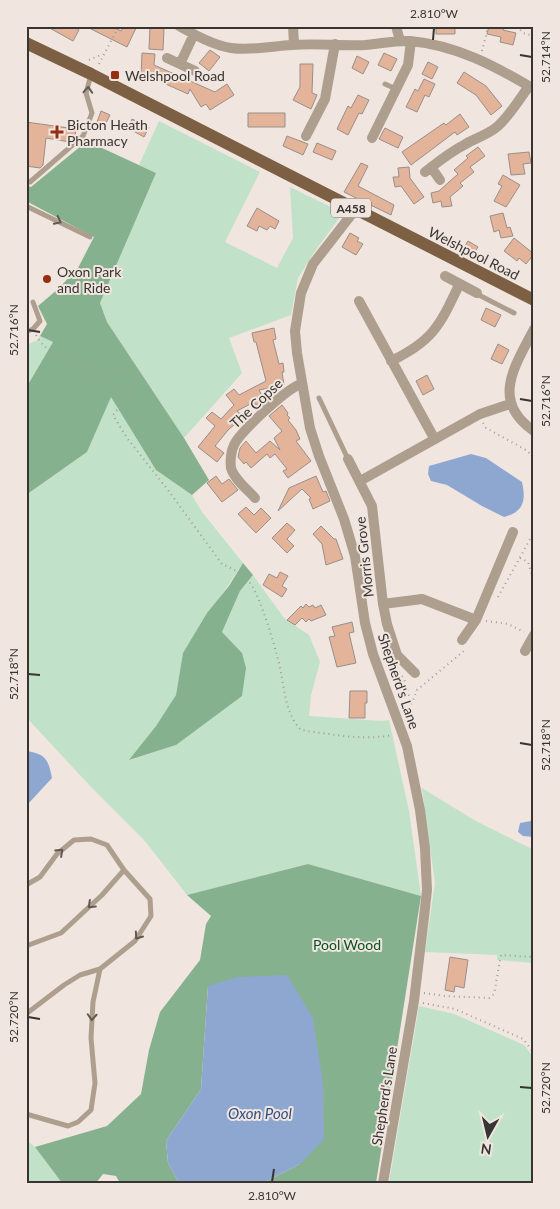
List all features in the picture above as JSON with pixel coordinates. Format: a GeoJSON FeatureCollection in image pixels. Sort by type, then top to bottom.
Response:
{"type":"FeatureCollection","features":[{"type":"Feature","properties":{"kind":"main road","name":"Welshpool Road"},"geometry":{"type":"LineString","coordinates":[[26,43],[95,69],[355,210],[534,300]]}},
{"type":"Feature","properties":{"kind":"street"},"geometry":{"type":"LineString","coordinates":[[179,26],[215,44],[232,48],[294,44],[364,45],[411,41],[456,50],[480,59],[531,87],[497,127],[484,136],[466,143],[428,169],[440,180]]}},
{"type":"Feature","properties":{"kind":"street"},"geometry":{"type":"LineString","coordinates":[[293,26],[294,44]]}},
{"type":"Feature","properties":{"kind":"street"},"geometry":{"type":"LineString","coordinates":[[396,26],[400,41]]}},
{"type":"Feature","properties":{"kind":"street"},"geometry":{"type":"LineString","coordinates":[[180,64],[194,34]]}},
{"type":"Feature","properties":{"kind":"street"},"geometry":{"type":"LineString","coordinates":[[372,138],[408,65],[411,41]]}},
{"type":"Feature","properties":{"kind":"street"},"geometry":{"type":"LineString","coordinates":[[306,136],[325,99],[336,44]]}},
{"type":"Feature","properties":{"kind":"street"},"geometry":{"type":"LineString","coordinates":[[167,58],[195,70]]}},
{"type":"Feature","properties":{"kind":"street","name":"Shepherd's Lane"},"geometry":{"type":"LineString","coordinates":[[355,210],[313,264],[300,293],[295,331],[310,428],[344,519],[355,556],[365,623],[373,654],[407,746],[420,810],[425,848],[427,890],[417,997],[383,1183]]}},
{"type":"Feature","properties":{"kind":"street"},"geometry":{"type":"LineString","coordinates":[[445,276],[477,293]]}},
{"type":"Feature","properties":{"kind":"street"},"geometry":{"type":"LineString","coordinates":[[392,361],[410,352],[437,329],[460,285]]}},
{"type":"Feature","properties":{"kind":"street"},"geometry":{"type":"LineString","coordinates":[[359,301],[434,438]]}},
{"type":"Feature","properties":{"kind":"street"},"geometry":{"type":"LineString","coordinates":[[534,329],[514,369],[509,394],[510,404],[519,419],[534,431]]}},
{"type":"Feature","properties":{"kind":"street","name":"The Copse"},"geometry":{"type":"LineString","coordinates":[[255,498],[232,469],[234,444],[240,435],[291,388],[302,384]]}},
{"type":"Feature","properties":{"kind":"street"},"geometry":{"type":"LineString","coordinates":[[360,480],[480,414],[510,404]]}},
{"type":"Feature","properties":{"kind":"street","name":"Morris Grove"},"geometry":{"type":"LineString","coordinates":[[348,459],[372,506],[382,604],[397,655],[415,673]]}},
{"type":"Feature","properties":{"kind":"street"},"geometry":{"type":"LineString","coordinates":[[462,640],[476,620],[513,532]]}},
{"type":"Feature","properties":{"kind":"street","name":"Morris Grove"},"geometry":{"type":"LineString","coordinates":[[382,604],[422,599],[476,620]]}},
{"type":"Feature","properties":{"kind":"street"},"geometry":{"type":"LineString","coordinates":[[525,651],[533,636]]}},
{"type":"Feature","properties":{"kind":"lane"},"geometry":{"type":"LineString","coordinates":[[28,182],[83,136],[92,113],[86,93],[95,69]]}},
{"type":"Feature","properties":{"kind":"lane"},"geometry":{"type":"LineString","coordinates":[[385,84],[396,90]]}},
{"type":"Feature","properties":{"kind":"lane"},"geometry":{"type":"LineString","coordinates":[[26,206],[90,238]]}},
{"type":"Feature","properties":{"kind":"lane"},"geometry":{"type":"LineString","coordinates":[[477,293],[514,313]]}},
{"type":"Feature","properties":{"kind":"lane"},"geometry":{"type":"LineString","coordinates":[[30,330],[40,321],[33,302]]}},
{"type":"Feature","properties":{"kind":"lane"},"geometry":{"type":"LineString","coordinates":[[318,398],[348,459]]}},
{"type":"Feature","properties":{"kind":"lane"},"geometry":{"type":"LineString","coordinates":[[26,885],[40,878],[57,854],[74,840],[91,840],[107,845],[124,870],[150,899],[151,916],[135,941],[100,969],[80,975],[64,984],[26,1014]]}},
{"type":"Feature","properties":{"kind":"lane"},"geometry":{"type":"LineString","coordinates":[[26,946],[61,933],[102,895],[124,870]]}},
{"type":"Feature","properties":{"kind":"lane"},"geometry":{"type":"LineString","coordinates":[[26,1114],[68,1126],[78,1122],[91,1110],[95,1083],[91,1038],[93,1002],[100,969]]}},
{"type":"Feature","properties":{"kind":"path"},"geometry":{"type":"LineString","coordinates":[[95,69],[119,26]]}},
{"type":"Feature","properties":{"kind":"path"},"geometry":{"type":"LineString","coordinates":[[480,59],[486,26]]}},
{"type":"Feature","properties":{"kind":"path"},"geometry":{"type":"LineString","coordinates":[[513,26],[523,33],[534,36]]}},
{"type":"Feature","properties":{"kind":"path"},"geometry":{"type":"LineString","coordinates":[[89,60],[105,53]]}},
{"type":"Feature","properties":{"kind":"path"},"geometry":{"type":"LineString","coordinates":[[30,330],[43,347],[57,356],[80,362],[105,378],[127,370],[135,378],[130,394],[113,415],[127,438],[222,564],[234,569],[252,584],[279,662],[289,712],[300,730],[362,738],[380,738],[402,733]]}},
{"type":"Feature","properties":{"kind":"path"},"geometry":{"type":"LineString","coordinates":[[480,414],[486,428],[526,450],[534,457]]}},
{"type":"Feature","properties":{"kind":"path"},"geometry":{"type":"LineString","coordinates":[[520,558],[528,562],[534,583]]}},
{"type":"Feature","properties":{"kind":"path"},"geometry":{"type":"LineString","coordinates":[[476,620],[508,624],[533,636]]}},
{"type":"Feature","properties":{"kind":"path"},"geometry":{"type":"LineString","coordinates":[[417,997],[489,998],[494,994],[501,955],[534,957]]}},
{"type":"Feature","properties":{"kind":"path"},"geometry":{"type":"LineString","coordinates":[[417,997],[455,1009],[523,1039],[534,1053]]}},
{"type":"Feature","properties":{"kind":"green space"},"geometry":{"type":"Polygon","coordinates":[[[159,121],[260,172],[225,242],[277,268],[293,238],[290,187],[343,213],[298,278],[291,315],[229,338],[242,373],[184,438],[107,322],[100,303],[156,173],[139,165],[159,121]]]}},
{"type":"Feature","properties":{"kind":"green space"},"geometry":{"type":"Polygon","coordinates":[[[87,141],[156,173],[100,303],[107,322],[184,438],[209,480],[192,495],[156,470],[111,397],[87,452],[26,495],[26,388],[53,342],[40,336],[47,324],[38,306],[78,268],[94,237],[26,201],[26,185],[31,187],[87,141]]]}},
{"type":"Feature","properties":{"kind":"green space"},"geometry":{"type":"Polygon","coordinates":[[[40,336],[53,342],[26,388],[26,345],[36,341],[40,336]]]}},
{"type":"Feature","properties":{"kind":"green space"},"geometry":{"type":"Polygon","coordinates":[[[111,396],[156,470],[192,495],[202,512],[243,563],[183,653],[176,695],[156,726],[130,760],[176,745],[242,653],[222,632],[240,591],[253,575],[284,618],[309,635],[320,662],[311,695],[309,716],[389,720],[409,811],[421,896],[308,864],[187,895],[145,841],[92,788],[26,717],[26,495],[87,452],[111,396]]]}},
{"type":"Feature","properties":{"kind":"green space"},"geometry":{"type":"Polygon","coordinates":[[[243,563],[253,575],[240,591],[222,632],[242,653],[246,668],[242,696],[176,745],[129,760],[156,726],[176,695],[183,653],[207,613],[229,586],[243,563]]]}},
{"type":"Feature","properties":{"kind":"green space"},"geometry":{"type":"Polygon","coordinates":[[[422,788],[474,820],[534,850],[534,963],[497,960],[497,955],[425,952],[435,883],[422,788]]]}},
{"type":"Feature","properties":{"kind":"green space","name":"Pool Wood"},"geometry":{"type":"Polygon","coordinates":[[[308,864],[421,896],[376,1183],[263,1183],[300,1164],[208,986],[201,1089],[166,1141],[168,1163],[179,1183],[120,1183],[116,1176],[103,1174],[96,1183],[62,1183],[35,1147],[107,1126],[141,1094],[149,1050],[160,1012],[200,960],[206,924],[211,916],[187,895],[308,864]]]}},
{"type":"Feature","properties":{"kind":"green space"},"geometry":{"type":"Polygon","coordinates":[[[419,1006],[454,1014],[524,1045],[534,1058],[534,1183],[389,1183],[419,1006]]]}},
{"type":"Feature","properties":{"kind":"green space"},"geometry":{"type":"Polygon","coordinates":[[[26,1140],[35,1147],[62,1183],[26,1183],[26,1140]]]}},
{"type":"Feature","properties":{"kind":"water"},"geometry":{"type":"Polygon","coordinates":[[[471,454],[486,458],[522,482],[523,500],[516,512],[504,517],[447,485],[431,481],[428,474],[429,466],[471,454]]]}},
{"type":"Feature","properties":{"kind":"water"},"geometry":{"type":"Polygon","coordinates":[[[26,751],[45,758],[52,778],[28,804],[26,803],[26,751]]]}},
{"type":"Feature","properties":{"kind":"water"},"geometry":{"type":"Polygon","coordinates":[[[534,821],[534,837],[523,836],[518,832],[520,823],[534,821]]]}},
{"type":"Feature","properties":{"kind":"water","name":"Oxon Pool"},"geometry":{"type":"Polygon","coordinates":[[[287,975],[313,1018],[323,1084],[324,1139],[300,1164],[263,1183],[179,1183],[168,1163],[166,1141],[201,1089],[208,986],[238,977],[287,975]]]}},
{"type":"Feature","properties":{"kind":"building"},"geometry":{"type":"Polygon","coordinates":[[[46,26],[73,26],[79,30],[73,41],[46,26]]]}},
{"type":"Feature","properties":{"kind":"building"},"geometry":{"type":"Polygon","coordinates":[[[85,26],[111,26],[121,31],[124,26],[137,26],[127,47],[85,26]]]}},
{"type":"Feature","properties":{"kind":"building"},"geometry":{"type":"Polygon","coordinates":[[[436,26],[455,26],[455,34],[436,34],[436,26]]]}},
{"type":"Feature","properties":{"kind":"building"},"geometry":{"type":"Polygon","coordinates":[[[489,26],[504,26],[503,30],[516,33],[513,45],[500,42],[501,37],[487,34],[489,26]]]}},
{"type":"Feature","properties":{"kind":"building"},"geometry":{"type":"Polygon","coordinates":[[[150,27],[164,28],[163,50],[149,49],[150,27]]]}},
{"type":"Feature","properties":{"kind":"building"},"geometry":{"type":"Polygon","coordinates":[[[210,50],[220,57],[209,71],[199,63],[210,50]]]}},
{"type":"Feature","properties":{"kind":"building"},"geometry":{"type":"Polygon","coordinates":[[[142,53],[155,54],[154,65],[215,92],[227,84],[234,95],[210,110],[206,104],[201,107],[190,89],[188,94],[159,81],[161,75],[141,74],[142,53]]]}},
{"type":"Feature","properties":{"kind":"building"},"geometry":{"type":"Polygon","coordinates":[[[384,53],[397,59],[391,71],[378,65],[384,53]]]}},
{"type":"Feature","properties":{"kind":"building"},"geometry":{"type":"Polygon","coordinates":[[[357,56],[369,62],[363,74],[352,68],[357,56]]]}},
{"type":"Feature","properties":{"kind":"building"},"geometry":{"type":"Polygon","coordinates":[[[428,62],[438,67],[432,79],[422,74],[428,62]]]}},
{"type":"Feature","properties":{"kind":"building"},"geometry":{"type":"Polygon","coordinates":[[[300,64],[313,64],[312,93],[317,95],[311,109],[293,100],[300,87],[300,64]]]}},
{"type":"Feature","properties":{"kind":"building"},"geometry":{"type":"Polygon","coordinates":[[[464,72],[486,86],[502,106],[491,115],[476,95],[457,83],[464,72]]]}},
{"type":"Feature","properties":{"kind":"building"},"geometry":{"type":"Polygon","coordinates":[[[424,79],[435,84],[429,97],[425,95],[417,112],[406,107],[415,89],[418,91],[424,79]]]}},
{"type":"Feature","properties":{"kind":"building"},"geometry":{"type":"Polygon","coordinates":[[[358,95],[369,100],[362,114],[359,113],[348,135],[337,129],[348,106],[351,108],[358,95]]]}},
{"type":"Feature","properties":{"kind":"building"},"geometry":{"type":"Polygon","coordinates":[[[101,111],[110,115],[105,125],[97,122],[101,111]]]}},
{"type":"Feature","properties":{"kind":"building"},"geometry":{"type":"Polygon","coordinates":[[[248,113],[285,113],[285,127],[248,127],[248,113]]]}},
{"type":"Feature","properties":{"kind":"building"},"geometry":{"type":"Polygon","coordinates":[[[460,114],[469,127],[457,135],[455,132],[411,165],[402,152],[444,123],[446,125],[460,114]]]}},
{"type":"Feature","properties":{"kind":"building"},"geometry":{"type":"Polygon","coordinates":[[[132,119],[149,127],[144,137],[128,128],[132,119]]]}},
{"type":"Feature","properties":{"kind":"building"},"geometry":{"type":"Polygon","coordinates":[[[26,122],[76,129],[75,137],[70,142],[46,138],[43,165],[40,168],[26,166],[26,122]]]}},
{"type":"Feature","properties":{"kind":"building"},"geometry":{"type":"Polygon","coordinates":[[[385,128],[403,137],[398,148],[379,139],[385,128]]]}},
{"type":"Feature","properties":{"kind":"building"},"geometry":{"type":"Polygon","coordinates":[[[287,136],[308,144],[303,155],[283,146],[287,136]]]}},
{"type":"Feature","properties":{"kind":"building"},"geometry":{"type":"Polygon","coordinates":[[[317,143],[336,151],[332,160],[313,152],[317,143]]]}},
{"type":"Feature","properties":{"kind":"building"},"geometry":{"type":"Polygon","coordinates":[[[478,147],[485,156],[470,167],[474,172],[460,183],[463,186],[450,197],[452,206],[442,207],[441,201],[433,203],[431,193],[439,191],[458,174],[454,170],[468,158],[466,156],[478,147]]]}},
{"type":"Feature","properties":{"kind":"building"},"geometry":{"type":"Polygon","coordinates":[[[529,152],[531,163],[523,164],[525,174],[511,175],[508,154],[529,152]]]}},
{"type":"Feature","properties":{"kind":"building"},"geometry":{"type":"Polygon","coordinates":[[[361,163],[368,166],[358,186],[394,205],[391,215],[344,192],[361,163]]]}},
{"type":"Feature","properties":{"kind":"building"},"geometry":{"type":"Polygon","coordinates":[[[409,167],[410,178],[424,197],[414,204],[401,186],[395,187],[393,177],[399,177],[398,168],[409,167]]]}},
{"type":"Feature","properties":{"kind":"building"},"geometry":{"type":"Polygon","coordinates":[[[503,175],[520,185],[506,207],[494,201],[502,186],[498,184],[503,175]]]}},
{"type":"Feature","properties":{"kind":"building"},"geometry":{"type":"Polygon","coordinates":[[[257,208],[279,221],[275,229],[270,226],[267,230],[259,226],[257,231],[247,226],[257,208]]]}},
{"type":"Feature","properties":{"kind":"building"},"geometry":{"type":"Polygon","coordinates":[[[503,213],[507,228],[510,227],[513,236],[501,238],[499,230],[494,232],[490,216],[503,213]]]}},
{"type":"Feature","properties":{"kind":"building"},"geometry":{"type":"Polygon","coordinates":[[[350,233],[359,238],[357,241],[363,244],[356,255],[342,247],[350,233]]]}},
{"type":"Feature","properties":{"kind":"building"},"geometry":{"type":"Polygon","coordinates":[[[514,238],[534,254],[526,264],[519,258],[517,261],[504,251],[514,238]]]}},
{"type":"Feature","properties":{"kind":"building"},"geometry":{"type":"Polygon","coordinates":[[[468,241],[478,247],[471,258],[461,252],[468,241]]]}},
{"type":"Feature","properties":{"kind":"building"},"geometry":{"type":"Polygon","coordinates":[[[486,308],[501,315],[495,327],[481,320],[486,308]]]}},
{"type":"Feature","properties":{"kind":"building"},"geometry":{"type":"Polygon","coordinates":[[[274,328],[276,339],[273,340],[279,364],[283,363],[284,385],[259,390],[265,401],[260,406],[254,402],[237,411],[244,417],[244,420],[238,426],[235,424],[229,429],[215,446],[224,453],[217,462],[198,447],[215,426],[206,418],[212,412],[221,419],[234,405],[226,395],[234,389],[239,395],[266,381],[252,333],[274,328]]]}},
{"type":"Feature","properties":{"kind":"building"},"geometry":{"type":"Polygon","coordinates":[[[498,344],[509,350],[502,364],[491,359],[498,344]]]}},
{"type":"Feature","properties":{"kind":"building"},"geometry":{"type":"Polygon","coordinates":[[[427,375],[434,389],[423,395],[416,381],[427,375]]]}},
{"type":"Feature","properties":{"kind":"building"},"geometry":{"type":"Polygon","coordinates":[[[282,405],[290,418],[288,420],[300,439],[296,441],[311,461],[288,478],[283,471],[287,469],[275,454],[270,458],[267,454],[251,468],[238,457],[240,448],[246,441],[256,453],[270,441],[280,450],[274,438],[282,431],[269,416],[282,405]]]}},
{"type":"Feature","properties":{"kind":"building"},"geometry":{"type":"Polygon","coordinates":[[[216,476],[222,484],[229,479],[238,490],[222,502],[207,483],[216,476]]]}},
{"type":"Feature","properties":{"kind":"building"},"geometry":{"type":"Polygon","coordinates":[[[316,476],[323,492],[326,491],[330,501],[313,509],[309,499],[311,498],[302,489],[278,511],[289,488],[316,476]]]}},
{"type":"Feature","properties":{"kind":"building"},"geometry":{"type":"Polygon","coordinates":[[[246,507],[254,515],[261,508],[271,518],[256,533],[238,514],[246,507]]]}},
{"type":"Feature","properties":{"kind":"building"},"geometry":{"type":"Polygon","coordinates":[[[287,523],[295,530],[287,539],[294,546],[287,553],[272,538],[287,523]]]}},
{"type":"Feature","properties":{"kind":"building"},"geometry":{"type":"Polygon","coordinates":[[[321,526],[336,539],[343,559],[326,565],[322,544],[313,534],[321,526]]]}},
{"type":"Feature","properties":{"kind":"building"},"geometry":{"type":"Polygon","coordinates":[[[280,572],[288,576],[282,586],[287,589],[282,597],[263,585],[269,574],[277,578],[280,572]]]}},
{"type":"Feature","properties":{"kind":"building"},"geometry":{"type":"Polygon","coordinates":[[[306,604],[309,607],[313,605],[315,608],[321,605],[326,615],[311,621],[309,619],[306,622],[302,618],[295,625],[287,620],[301,606],[303,608],[306,604]]]}},
{"type":"Feature","properties":{"kind":"building"},"geometry":{"type":"Polygon","coordinates":[[[352,622],[354,632],[349,633],[356,663],[337,667],[329,637],[335,636],[332,627],[352,622]]]}},
{"type":"Feature","properties":{"kind":"building"},"geometry":{"type":"Polygon","coordinates":[[[350,691],[367,691],[365,718],[349,718],[350,691]]]}},
{"type":"Feature","properties":{"kind":"building"},"geometry":{"type":"Polygon","coordinates":[[[450,957],[468,960],[464,988],[455,986],[454,992],[445,990],[450,957]]]}},
{"type":"Feature","properties":{"kind":"place","name":"Welshpool Road"},"geometry":{"type":"Point","coordinates":[115,75]}},
{"type":"Feature","properties":{"kind":"place","name":"Bicton Heath Pharmacy"},"geometry":{"type":"Point","coordinates":[57,132]}},
{"type":"Feature","properties":{"kind":"place","name":"Oxon Park and Ride"},"geometry":{"type":"Point","coordinates":[47,279]}}]}
